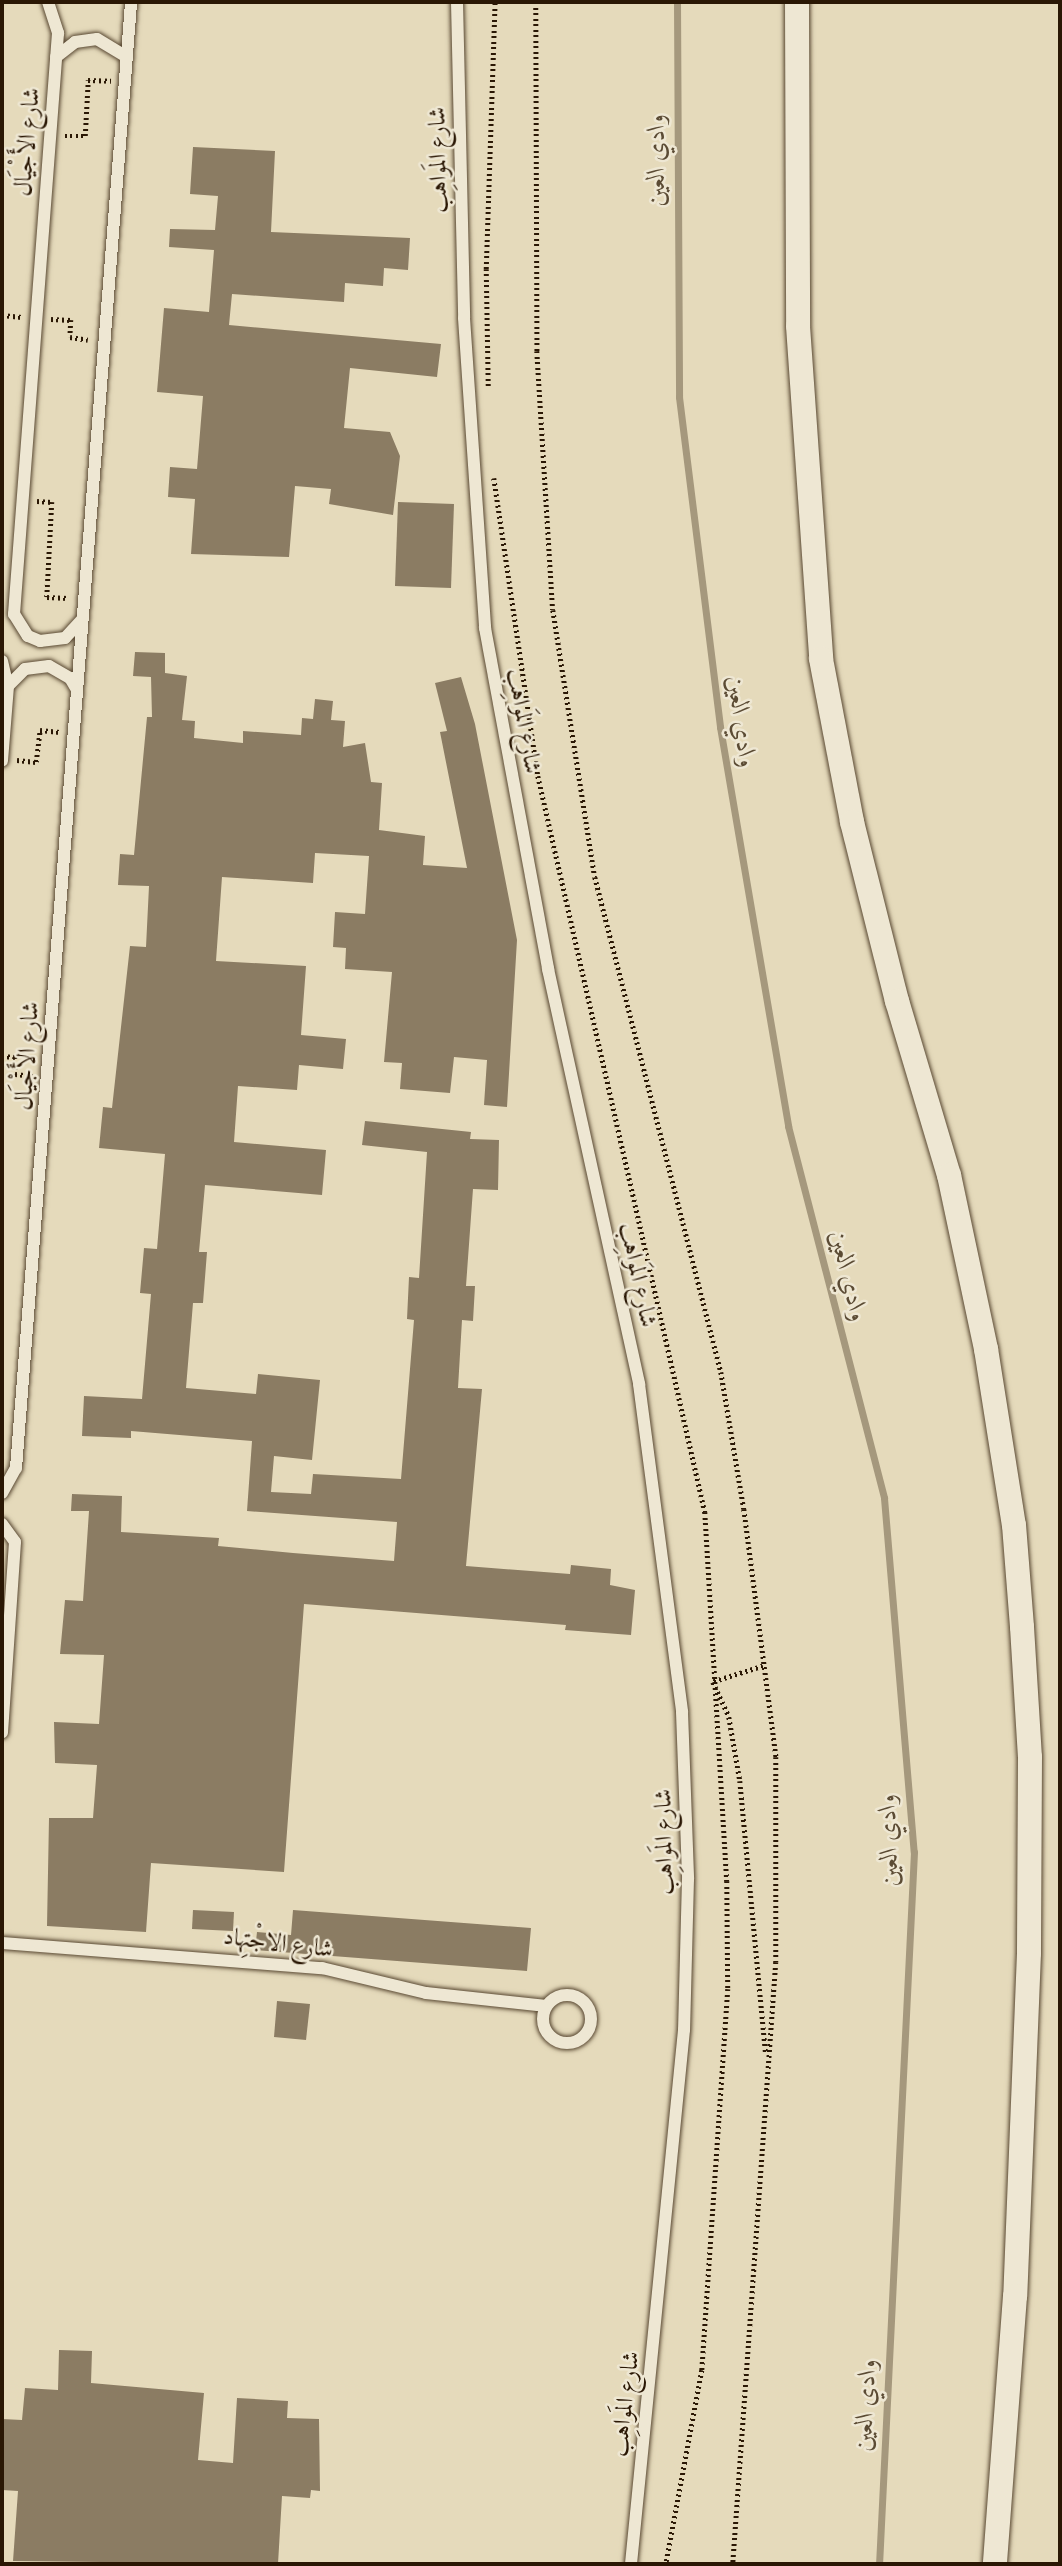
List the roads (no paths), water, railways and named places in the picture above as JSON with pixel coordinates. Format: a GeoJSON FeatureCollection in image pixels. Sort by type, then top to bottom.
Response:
{"type":"FeatureCollection","features":[{"type":"Feature","properties":{"kind":"street"},"geometry":{"type":"LineString","coordinates":[[797,2],[798,326],[821,659],[852,822],[897,1001],[949,1175],[986,1349],[1014,1525],[1023,1627],[1030,1757],[1029,1953],[1015,2296],[995,2564]]}},
{"type":"Feature","properties":{"kind":"lane","name":"شارع الأَجْيَال"},"geometry":{"type":"LineString","coordinates":[[48,2],[56,19],[57,57],[13,601],[19,626],[28,636],[53,642],[76,629],[83,618]]}},
{"type":"Feature","properties":{"kind":"lane","name":"شارع الأَجْيَال"},"geometry":{"type":"LineString","coordinates":[[2,1493],[16,1468],[131,2]]}},
{"type":"Feature","properties":{"kind":"lane","name":"شارع المَواهِب"},"geometry":{"type":"LineString","coordinates":[[457,2],[464,318],[485,628],[548,969],[639,1384],[682,1712],[688,1879],[684,2030],[631,2564]]}},
{"type":"Feature","properties":{"kind":"lane"},"geometry":{"type":"LineString","coordinates":[[57,57],[75,42],[97,39],[127,57]]}},
{"type":"Feature","properties":{"kind":"lane"},"geometry":{"type":"LineString","coordinates":[[2,661],[8,686],[2,759]]}},
{"type":"Feature","properties":{"kind":"lane"},"geometry":{"type":"LineString","coordinates":[[8,686],[25,669],[49,666],[69,678],[76,688]]}},
{"type":"Feature","properties":{"kind":"lane"},"geometry":{"type":"LineString","coordinates":[[2,1524],[15,1542],[2,1733]]}},
{"type":"Feature","properties":{"kind":"lane","name":"شارع الاجْتِهاد"},"geometry":{"type":"LineString","coordinates":[[2,1943],[322,1968],[426,1993],[546,2006],[564,1994],[575,1995],[590,2010],[589,2031],[571,2044],[560,2043],[544,2028],[546,2006]]}},
{"type":"Feature","properties":{"kind":"waterway","name":"وادي العين"},"geometry":{"type":"LineString","coordinates":[[677,2],[679,397],[720,727],[788,1126],[884,1498],[914,1852],[879,2564]]}}]}
